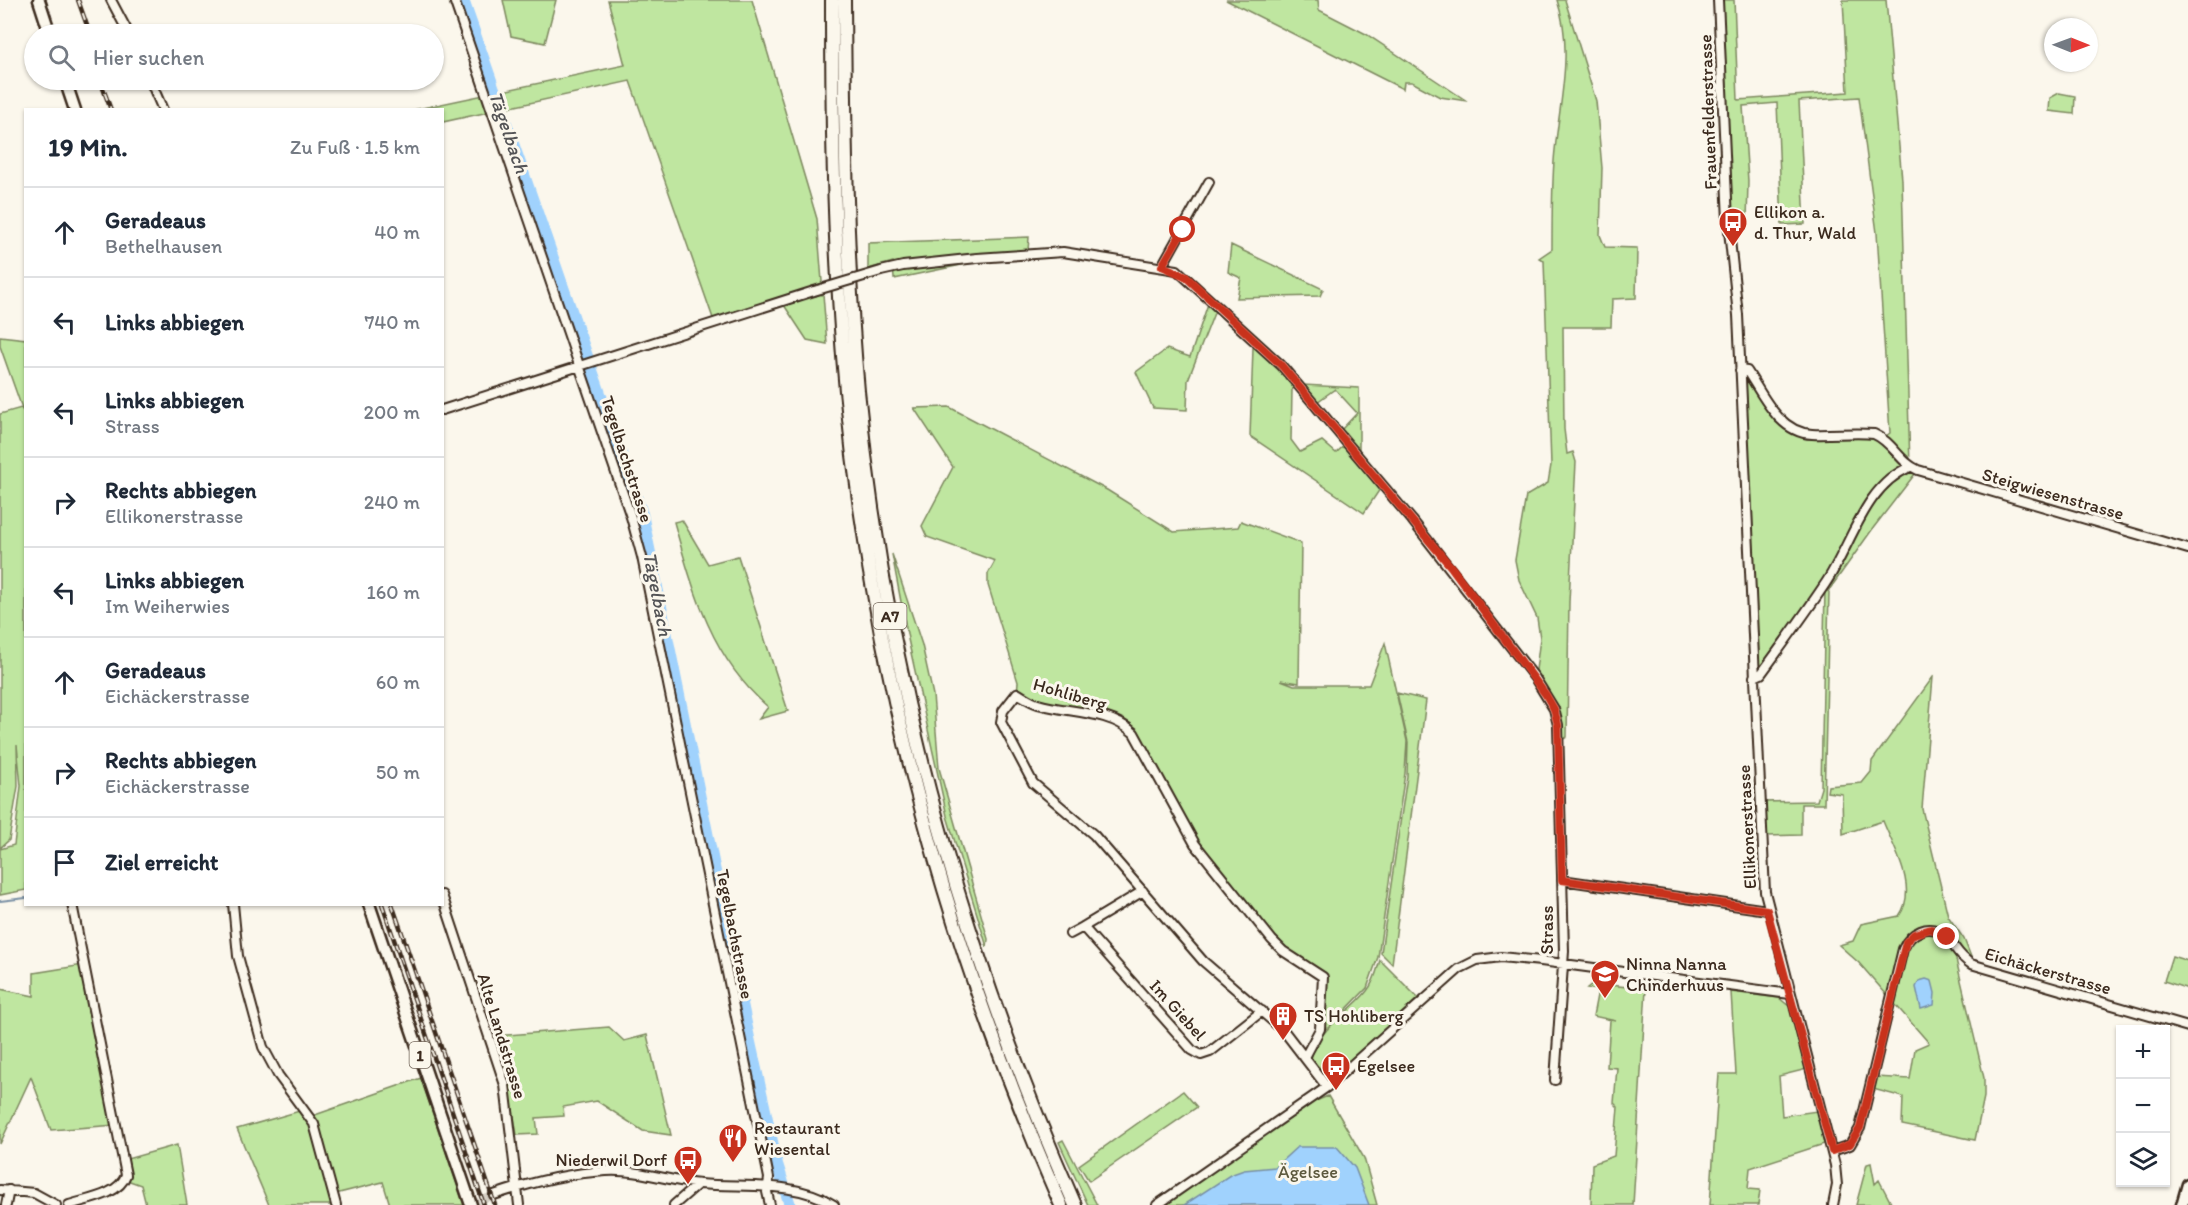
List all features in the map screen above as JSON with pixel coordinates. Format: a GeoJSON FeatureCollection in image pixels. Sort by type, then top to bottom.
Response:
{"type":"FeatureCollection","features":[{"type":"Feature","properties":{"kind":"highway","name":"A7"},"geometry":{"type":"LineString","coordinates":[[832,0],[834,205],[842,343],[859,504],[884,647],[918,797],[958,936],[1005,1068],[1061,1205]]}},
{"type":"Feature","properties":{"kind":"highway","name":"A7"},"geometry":{"type":"LineString","coordinates":[[844,0],[847,206],[855,356],[870,492],[893,633],[930,794],[968,926],[1017,1067],[1075,1205]]}},
{"type":"Feature","properties":{"kind":"main road"},"geometry":{"type":"LineString","coordinates":[[39,0],[47,24]]}},
{"type":"Feature","properties":{"kind":"main road"},"geometry":{"type":"LineString","coordinates":[[68,90],[74,108]]}},
{"type":"Feature","properties":{"kind":"main road","name":"1"},"geometry":{"type":"LineString","coordinates":[[370,906],[471,1205]]}},
{"type":"Feature","properties":{"kind":"main road"},"geometry":{"type":"LineString","coordinates":[[2182,1205],[2188,1184]]}},
{"type":"Feature","properties":{"kind":"street"},"geometry":{"type":"LineString","coordinates":[[111,0],[124,24]]}},
{"type":"Feature","properties":{"kind":"street","name":"Tegelbachstrasse"},"geometry":{"type":"LineString","coordinates":[[454,0],[583,367],[642,556],[769,1178],[770,1205]]}},
{"type":"Feature","properties":{"kind":"street","name":"Frauenfelderstrasse"},"geometry":{"type":"LineString","coordinates":[[1718,0],[1728,212],[1736,282],[1743,439]]}},
{"type":"Feature","properties":{"kind":"street"},"geometry":{"type":"LineString","coordinates":[[154,90],[162,108]]}},
{"type":"Feature","properties":{"kind":"street"},"geometry":{"type":"LineString","coordinates":[[1162,266],[1209,182]]}},
{"type":"Feature","properties":{"kind":"street"},"geometry":{"type":"LineString","coordinates":[[444,409],[881,271],[921,264],[1063,252],[1162,266],[1185,276],[1281,365],[1452,568],[1546,695],[1554,709],[1558,725],[1562,880]]}},
{"type":"Feature","properties":{"kind":"street"},"geometry":{"type":"LineString","coordinates":[[1740,370],[1747,371],[1783,423],[1794,430],[1809,434],[1874,434],[1883,438],[1910,467],[1899,471],[1885,484],[1864,511],[1826,583],[1761,674],[1754,677]]}},
{"type":"Feature","properties":{"kind":"street","name":"Ellikonerstrasse"},"geometry":{"type":"LineString","coordinates":[[1743,439],[1767,910],[1832,1151],[1837,1174],[1833,1205]]}},
{"type":"Feature","properties":{"kind":"street","name":"Steigwiesenstrasse"},"geometry":{"type":"LineString","coordinates":[[1910,467],[2188,549]]}},
{"type":"Feature","properties":{"kind":"street","name":"Hohliberg"},"geometry":{"type":"LineString","coordinates":[[1305,1057],[1320,1029],[1323,977],[1283,951],[1272,940],[1195,844],[1134,733],[1128,727],[1090,713],[1037,704],[1017,693],[1003,711],[1001,722],[1022,766],[1033,783],[1094,835],[1203,961],[1284,1031],[1327,1087]]}},
{"type":"Feature","properties":{"kind":"street","name":"Strass"},"geometry":{"type":"LineString","coordinates":[[1555,1080],[1562,964],[1562,880],[1767,910]]}},
{"type":"Feature","properties":{"kind":"street"},"geometry":{"type":"LineString","coordinates":[[1070,934],[1143,891]]}},
{"type":"Feature","properties":{"kind":"street","name":"Alte Landstrasse"},"geometry":{"type":"LineString","coordinates":[[444,901],[504,1085],[519,1205]]}},
{"type":"Feature","properties":{"kind":"street"},"geometry":{"type":"LineString","coordinates":[[69,1205],[123,1185],[126,1175],[126,1164],[72,906]]}},
{"type":"Feature","properties":{"kind":"street"},"geometry":{"type":"LineString","coordinates":[[233,906],[237,956],[263,1047],[278,1075],[314,1124],[336,1205]]}},
{"type":"Feature","properties":{"kind":"street","name":"Im Giebel"},"geometry":{"type":"LineString","coordinates":[[1083,927],[1197,1054],[1210,1052],[1262,1011]]}},
{"type":"Feature","properties":{"kind":"street","name":"Eichäckerstrasse"},"geometry":{"type":"LineString","coordinates":[[1832,1151],[1850,1144],[1860,1128],[1906,942],[1914,934],[1931,929],[1947,937],[1957,955],[1971,964],[2188,1027]]}},
{"type":"Feature","properties":{"kind":"street"},"geometry":{"type":"LineString","coordinates":[[1156,1205],[1327,1087],[1444,980],[1466,964],[1501,957],[1790,994]]}},
{"type":"Feature","properties":{"kind":"street"},"geometry":{"type":"LineString","coordinates":[[494,1195],[575,1174],[607,1170],[640,1173],[698,1184],[782,1189],[807,1193],[834,1205]]}},
{"type":"Feature","properties":{"kind":"street"},"geometry":{"type":"LineString","coordinates":[[674,1205],[698,1184]]}},
{"type":"Feature","properties":{"kind":"street"},"geometry":{"type":"LineString","coordinates":[[6,1205],[4,1190],[34,1193],[56,1205]]}},
{"type":"Feature","properties":{"kind":"green space"},"geometry":{"type":"Polygon","coordinates":[[[503,0],[556,0],[545,43],[511,36],[503,0]]]}},
{"type":"Feature","properties":{"kind":"green space"},"geometry":{"type":"Polygon","coordinates":[[[608,0],[752,0],[817,219],[827,344],[807,340],[782,302],[715,324],[630,81],[444,122],[444,108],[422,108],[625,65],[608,0]]]}},
{"type":"Feature","properties":{"kind":"green space"},"geometry":{"type":"Polygon","coordinates":[[[1226,0],[1318,0],[1319,10],[1366,34],[1467,101],[1440,97],[1412,82],[1404,82],[1403,89],[1226,0]]]}},
{"type":"Feature","properties":{"kind":"green space"},"geometry":{"type":"Polygon","coordinates":[[[1557,0],[1565,0],[1596,101],[1602,168],[1600,235],[1605,247],[1637,248],[1636,298],[1612,299],[1611,327],[1563,327],[1564,429],[1567,454],[1573,452],[1576,462],[1569,602],[1567,737],[1558,742],[1558,725],[1535,678],[1540,638],[1537,618],[1519,580],[1515,560],[1526,496],[1548,483],[1551,465],[1544,261],[1539,258],[1552,249],[1554,161],[1564,80],[1565,40],[1557,0]]]}},
{"type":"Feature","properties":{"kind":"green space"},"geometry":{"type":"Polygon","coordinates":[[[1718,0],[1734,0],[1738,100],[1848,92],[1843,0],[1886,0],[1902,180],[1910,467],[1918,470],[1829,590],[1827,584],[1754,677],[1743,370],[1769,405],[1794,431],[1883,438],[1890,433],[1877,233],[1859,97],[1799,101],[1805,224],[1782,225],[1777,103],[1743,106],[1748,181],[1747,222],[1728,221],[1718,0]]]}},
{"type":"Feature","properties":{"kind":"green space"},"geometry":{"type":"Polygon","coordinates":[[[2059,93],[2075,96],[2074,114],[2049,111],[2050,98],[2059,93]]]}},
{"type":"Feature","properties":{"kind":"green space"},"geometry":{"type":"Polygon","coordinates":[[[1029,237],[1028,251],[977,255],[966,264],[894,279],[893,262],[868,269],[868,243],[1029,237]]]}},
{"type":"Feature","properties":{"kind":"green space"},"geometry":{"type":"Polygon","coordinates":[[[1231,245],[1323,289],[1320,296],[1237,298],[1241,278],[1228,272],[1231,245]]]}},
{"type":"Feature","properties":{"kind":"green space"},"geometry":{"type":"Polygon","coordinates":[[[1209,301],[1216,308],[1188,380],[1187,410],[1153,408],[1136,372],[1167,349],[1190,357],[1209,301]]]}},
{"type":"Feature","properties":{"kind":"green space"},"geometry":{"type":"Polygon","coordinates":[[[0,336],[24,339],[24,890],[0,895],[0,849],[14,845],[21,786],[17,745],[18,786],[9,840],[0,848],[0,414],[21,408],[23,411],[0,346],[0,336]]]}},
{"type":"Feature","properties":{"kind":"green space"},"geometry":{"type":"Polygon","coordinates":[[[1260,347],[1296,384],[1292,390],[1291,440],[1300,452],[1322,441],[1336,453],[1349,441],[1341,430],[1357,413],[1335,389],[1317,402],[1304,385],[1359,388],[1359,459],[1382,486],[1364,513],[1250,436],[1253,348],[1260,347]]]}},
{"type":"Feature","properties":{"kind":"green space"},"geometry":{"type":"Polygon","coordinates":[[[949,407],[1107,490],[1174,532],[1238,527],[1241,521],[1301,543],[1299,683],[1281,680],[1294,685],[1369,685],[1385,643],[1407,741],[1405,773],[1378,957],[1367,988],[1328,1028],[1320,1029],[1323,977],[1283,951],[1195,844],[1134,733],[1090,713],[1037,704],[1017,693],[1018,682],[988,585],[988,574],[995,561],[927,537],[922,526],[953,467],[914,408],[949,407]]]}},
{"type":"Feature","properties":{"kind":"green space"},"geometry":{"type":"Polygon","coordinates":[[[682,520],[708,564],[738,556],[788,711],[759,719],[768,707],[748,688],[732,667],[718,645],[697,597],[674,522],[682,520]]]}},
{"type":"Feature","properties":{"kind":"green space"},"geometry":{"type":"Polygon","coordinates":[[[892,554],[922,645],[933,695],[939,768],[988,939],[987,947],[947,816],[908,639],[892,554]]]}},
{"type":"Feature","properties":{"kind":"green space"},"geometry":{"type":"Polygon","coordinates":[[[1825,589],[1829,592],[1824,804],[1801,804],[1801,835],[1766,836],[1764,802],[1817,801],[1821,788],[1825,589]]]}},
{"type":"Feature","properties":{"kind":"green space"},"geometry":{"type":"Polygon","coordinates":[[[1933,677],[1922,809],[1948,916],[1964,939],[1973,962],[1954,951],[1984,1078],[1984,1097],[1975,1140],[1902,1125],[1903,1097],[1873,1089],[1876,1077],[1910,1079],[1915,1049],[1929,1043],[1859,963],[1839,945],[1853,941],[1861,924],[1899,916],[1905,905],[1906,881],[1903,868],[1883,821],[1843,834],[1842,794],[1827,792],[1828,786],[1862,783],[1871,772],[1872,761],[1933,677]]]}},
{"type":"Feature","properties":{"kind":"green space"},"geometry":{"type":"Polygon","coordinates":[[[1397,693],[1426,700],[1392,964],[1381,953],[1407,776],[1408,742],[1397,693]]]}},
{"type":"Feature","properties":{"kind":"green space"},"geometry":{"type":"Polygon","coordinates":[[[2172,956],[2188,961],[2188,989],[2164,981],[2172,956]]]}},
{"type":"Feature","properties":{"kind":"green space"},"geometry":{"type":"Polygon","coordinates":[[[1380,960],[1418,998],[1338,1072],[1325,1073],[1311,1060],[1314,1049],[1326,1031],[1369,988],[1380,960]]]}},
{"type":"Feature","properties":{"kind":"green space"},"geometry":{"type":"Polygon","coordinates":[[[83,965],[116,1125],[51,1130],[31,1077],[0,1144],[0,989],[34,996],[34,973],[83,965]]]}},
{"type":"Feature","properties":{"kind":"green space"},"geometry":{"type":"Polygon","coordinates":[[[1603,975],[1609,985],[1646,989],[1633,1205],[1591,1205],[1592,1164],[1614,1156],[1618,1107],[1614,1103],[1617,1068],[1607,1067],[1610,1020],[1616,1021],[1593,1016],[1598,990],[1587,988],[1603,975]]]}},
{"type":"Feature","properties":{"kind":"green space"},"geometry":{"type":"Polygon","coordinates":[[[1731,992],[1779,998],[1790,1007],[1807,1069],[1779,1076],[1782,1116],[1817,1111],[1827,1143],[1750,1168],[1748,1189],[1760,1190],[1758,1205],[1710,1205],[1719,1074],[1736,1074],[1731,992]]]}},
{"type":"Feature","properties":{"kind":"green space"},"geometry":{"type":"Polygon","coordinates":[[[609,1027],[624,1041],[647,1035],[671,1135],[643,1131],[597,1101],[563,1107],[564,1116],[536,1118],[538,1134],[517,1135],[509,1086],[494,1036],[609,1027]]]}},
{"type":"Feature","properties":{"kind":"green space"},"geometry":{"type":"Polygon","coordinates":[[[421,1078],[464,1205],[390,1205],[383,1182],[335,1194],[312,1116],[421,1078]]]}},
{"type":"Feature","properties":{"kind":"green space"},"geometry":{"type":"Polygon","coordinates":[[[1183,1091],[1197,1107],[1089,1181],[1079,1165],[1183,1091]]]}},
{"type":"Feature","properties":{"kind":"green space","name":"Ägelsee"},"geometry":{"type":"Polygon","coordinates":[[[1328,1096],[1364,1158],[1377,1205],[1162,1205],[1306,1105],[1328,1096]]]}},
{"type":"Feature","properties":{"kind":"green space"},"geometry":{"type":"Polygon","coordinates":[[[303,1110],[309,1117],[334,1205],[269,1205],[237,1129],[303,1110]]]}},
{"type":"Feature","properties":{"kind":"green space"},"geometry":{"type":"Polygon","coordinates":[[[1063,1140],[1097,1205],[1088,1205],[1059,1142],[1063,1140]]]}},
{"type":"Feature","properties":{"kind":"green space"},"geometry":{"type":"Polygon","coordinates":[[[177,1145],[187,1205],[146,1205],[141,1185],[127,1180],[130,1174],[127,1159],[177,1145]]]}},
{"type":"Feature","properties":{"kind":"green space"},"geometry":{"type":"Polygon","coordinates":[[[1871,1163],[1875,1184],[1879,1180],[1892,1205],[1856,1205],[1867,1164],[1871,1163]]]}},
{"type":"Feature","properties":{"kind":"water"},"geometry":{"type":"Polygon","coordinates":[[[1926,979],[1932,981],[1935,993],[1934,1005],[1921,1009],[1916,987],[1919,981],[1926,979]]]}},
{"type":"Feature","properties":{"kind":"water","name":"Ägelsee"},"geometry":{"type":"Polygon","coordinates":[[[1297,1147],[1337,1147],[1355,1168],[1369,1205],[1184,1205],[1230,1175],[1244,1170],[1275,1167],[1297,1147]]]}},
{"type":"Feature","properties":{"kind":"waterway","name":"Tägelbach"},"geometry":{"type":"LineString","coordinates":[[463,0],[642,514],[749,1038],[777,1164],[790,1205]]}},
{"type":"Feature","properties":{"kind":"waterway"},"geometry":{"type":"LineString","coordinates":[[0,901],[24,898]]}},
{"type":"Feature","properties":{"kind":"tunnel"},"geometry":{"type":"LineString","coordinates":[[472,1205],[494,1195]]}},
{"type":"Feature","properties":{"kind":"railway"},"geometry":{"type":"LineString","coordinates":[[78,0],[86,24]]}},
{"type":"Feature","properties":{"kind":"railway"},"geometry":{"type":"LineString","coordinates":[[104,90],[110,108]]}},
{"type":"Feature","properties":{"kind":"railway"},"geometry":{"type":"LineString","coordinates":[[383,906],[484,1205]]}},
{"type":"Feature","properties":{"kind":"railway"},"geometry":{"type":"LineString","coordinates":[[393,906],[495,1205]]}},
{"type":"Feature","properties":{"kind":"place","name":"Ellikon a. d. Thur, Wald"},"geometry":{"type":"Point","coordinates":[1733,248]}},
{"type":"Feature","properties":{"kind":"place","name":"Ninna Nanna Chinderhuus"},"geometry":{"type":"Point","coordinates":[1605,1000]}},
{"type":"Feature","properties":{"kind":"place","name":"TS Hohliberg"},"geometry":{"type":"Point","coordinates":[1283,1042]}},
{"type":"Feature","properties":{"kind":"place","name":"Egelsee"},"geometry":{"type":"Point","coordinates":[1336,1092]}},
{"type":"Feature","properties":{"kind":"place","name":"Restaurant Wiesental"},"geometry":{"type":"Point","coordinates":[733,1164]}},
{"type":"Feature","properties":{"kind":"place","name":"Niederwil Dorf"},"geometry":{"type":"Point","coordinates":[688,1186]}},
{"type":"Feature","properties":{"kind":"route"},"geometry":{"type":"LineString","coordinates":[[1183,230],[1162,266],[1177,270],[1185,276],[1262,346],[1299,385],[1452,568],[1546,695],[1554,709],[1558,725],[1562,880],[1767,910],[1832,1151],[1850,1144],[1856,1138],[1860,1128],[1906,942],[1922,930],[1939,931],[1947,937]]}}]}
